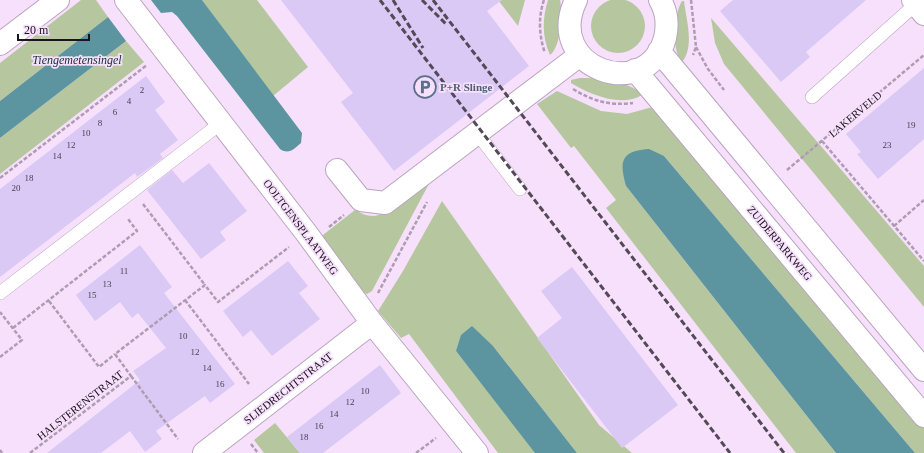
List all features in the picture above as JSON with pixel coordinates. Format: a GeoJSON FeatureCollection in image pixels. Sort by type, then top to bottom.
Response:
{"type":"FeatureCollection","features":[{"type":"Feature","properties":{"kind":"street"},"geometry":{"type":"LineString","coordinates":[[0,44],[58,0]]}},
{"type":"Feature","properties":{"kind":"street","name":"OOLTGENSPLAATWEG"},"geometry":{"type":"LineString","coordinates":[[126,0],[370,318],[477,453]]}},
{"type":"Feature","properties":{"kind":"street"},"geometry":{"type":"LineString","coordinates":[[576,0],[570,14],[570,29],[573,43],[580,55],[592,66],[600,70],[617,74],[635,70],[649,63],[659,51],[667,30],[665,12],[660,0]]}},
{"type":"Feature","properties":{"kind":"street"},"geometry":{"type":"LineString","coordinates":[[659,51],[924,370]]}},
{"type":"Feature","properties":{"kind":"street"},"geometry":{"type":"LineString","coordinates":[[337,170],[361,200],[385,203],[580,55]]}},
{"type":"Feature","properties":{"kind":"street","name":"ZUIDERPARKWEG"},"geometry":{"type":"LineString","coordinates":[[635,70],[924,416]]}},
{"type":"Feature","properties":{"kind":"street","name":"SLIEDRECHTSTRAAT"},"geometry":{"type":"LineString","coordinates":[[204,453],[370,318]]}},
{"type":"Feature","properties":{"kind":"lane"},"geometry":{"type":"LineString","coordinates":[[812,97],[918,6]]}},
{"type":"Feature","properties":{"kind":"lane"},"geometry":{"type":"LineString","coordinates":[[0,293],[221,124]]}},
{"type":"Feature","properties":{"kind":"lane"},"geometry":{"type":"LineString","coordinates":[[477,133],[520,189]]}},
{"type":"Feature","properties":{"kind":"path"},"geometry":{"type":"LineString","coordinates":[[691,0],[696,47]]}},
{"type":"Feature","properties":{"kind":"path"},"geometry":{"type":"LineString","coordinates":[[0,178],[165,50]]}},
{"type":"Feature","properties":{"kind":"path","name":"LAKERVELD"},"geometry":{"type":"LineString","coordinates":[[785,172],[924,55]]}},
{"type":"Feature","properties":{"kind":"path"},"geometry":{"type":"LineString","coordinates":[[822,141],[924,261]]}},
{"type":"Feature","properties":{"kind":"path"},"geometry":{"type":"LineString","coordinates":[[133,191],[218,302],[361,200]]}},
{"type":"Feature","properties":{"kind":"path"},"geometry":{"type":"LineString","coordinates":[[370,318],[430,197]]}},
{"type":"Feature","properties":{"kind":"path"},"geometry":{"type":"LineString","coordinates":[[894,226],[924,200]]}},
{"type":"Feature","properties":{"kind":"path"},"geometry":{"type":"LineString","coordinates":[[13,328],[137,231],[116,204]]}},
{"type":"Feature","properties":{"kind":"path","name":"HALSTERENSTRAAT"},"geometry":{"type":"LineString","coordinates":[[30,453],[131,376],[115,354],[205,285]]}},
{"type":"Feature","properties":{"kind":"path"},"geometry":{"type":"LineString","coordinates":[[185,300],[249,384]]}},
{"type":"Feature","properties":{"kind":"path"},"geometry":{"type":"LineString","coordinates":[[49,301],[100,367],[115,354]]}},
{"type":"Feature","properties":{"kind":"path"},"geometry":{"type":"LineString","coordinates":[[0,312],[22,340],[0,357]]}},
{"type":"Feature","properties":{"kind":"path"},"geometry":{"type":"LineString","coordinates":[[131,376],[178,439]]}},
{"type":"Feature","properties":{"kind":"path"},"geometry":{"type":"LineString","coordinates":[[249,441],[258,453]]}},
{"type":"Feature","properties":{"kind":"shaded area"},"geometry":{"type":"Polygon","coordinates":[[[613,-1],[623,-1],[633,3],[641,11],[645,21],[645,31],[641,41],[633,49],[623,53],[613,53],[603,49],[595,41],[591,31],[591,21],[595,11],[603,3],[613,-1]]]}},
{"type":"Feature","properties":{"kind":"shaded area"},"geometry":{"type":"Polygon","coordinates":[[[81,0],[96,0],[108,17],[0,101],[0,63],[81,0]]]}},
{"type":"Feature","properties":{"kind":"shaded area"},"geometry":{"type":"Polygon","coordinates":[[[202,0],[257,0],[308,67],[273,96],[202,0]]]}},
{"type":"Feature","properties":{"kind":"shaded area"},"geometry":{"type":"Polygon","coordinates":[[[498,0],[525,0],[518,26],[498,0]]]}},
{"type":"Feature","properties":{"kind":"shaded area"},"geometry":{"type":"Polygon","coordinates":[[[548,0],[560,0],[561,6],[559,38],[554,51],[550,55],[544,35],[544,21],[548,0]]]}},
{"type":"Feature","properties":{"kind":"shaded area"},"geometry":{"type":"Polygon","coordinates":[[[682,1],[684,1],[689,40],[686,56],[682,62],[676,50],[675,32],[677,14],[682,1]]]}},
{"type":"Feature","properties":{"kind":"shaded area"},"geometry":{"type":"Polygon","coordinates":[[[711,18],[924,266],[924,307],[724,64],[715,43],[711,18]]]}},
{"type":"Feature","properties":{"kind":"shaded area"},"geometry":{"type":"Polygon","coordinates":[[[126,41],[144,62],[0,174],[0,138],[126,41]]]}},
{"type":"Feature","properties":{"kind":"shaded area"},"geometry":{"type":"Polygon","coordinates":[[[580,78],[594,78],[613,81],[638,90],[642,95],[634,99],[625,100],[605,98],[571,83],[571,80],[580,78]]]}},
{"type":"Feature","properties":{"kind":"shaded area"},"geometry":{"type":"Polygon","coordinates":[[[557,91],[601,111],[627,114],[656,106],[924,427],[924,453],[915,453],[664,156],[626,186],[836,453],[796,453],[606,208],[616,200],[574,146],[571,148],[537,104],[557,91]]]}},
{"type":"Feature","properties":{"kind":"shaded area"},"geometry":{"type":"Polygon","coordinates":[[[431,180],[372,291],[367,294],[362,292],[319,238],[355,210],[373,216],[387,212],[431,180]]]}},
{"type":"Feature","properties":{"kind":"shaded area"},"geometry":{"type":"Polygon","coordinates":[[[442,201],[599,425],[632,453],[577,453],[493,346],[456,351],[536,453],[498,453],[409,334],[401,338],[378,311],[403,271],[442,201]]]}},
{"type":"Feature","properties":{"kind":"shaded area"},"geometry":{"type":"Polygon","coordinates":[[[275,423],[300,453],[264,453],[254,440],[275,423]]]}},
{"type":"Feature","properties":{"kind":"water"},"geometry":{"type":"Polygon","coordinates":[[[151,0],[202,0],[302,133],[301,143],[289,151],[283,151],[280,149],[177,16],[172,12],[161,13],[151,0]]]}},
{"type":"Feature","properties":{"kind":"water","name":"Tiengemetensingel"},"geometry":{"type":"Polygon","coordinates":[[[108,17],[126,41],[0,138],[0,101],[108,17]]]}},
{"type":"Feature","properties":{"kind":"water"},"geometry":{"type":"Polygon","coordinates":[[[649,149],[664,156],[915,453],[836,453],[626,186],[623,170],[624,159],[633,152],[649,149]]]}},
{"type":"Feature","properties":{"kind":"water"},"geometry":{"type":"Polygon","coordinates":[[[472,326],[493,346],[577,453],[535,453],[456,351],[461,335],[472,326]]]}},
{"type":"Feature","properties":{"kind":"building","name":"P+R Slinge"},"geometry":{"type":"Polygon","coordinates":[[[281,0],[502,0],[487,11],[529,66],[394,171],[341,102],[353,93],[281,0]]]}},
{"type":"Feature","properties":{"kind":"building"},"geometry":{"type":"Polygon","coordinates":[[[733,0],[866,0],[806,52],[810,57],[781,82],[720,11],[733,0]]]}},
{"type":"Feature","properties":{"kind":"building"},"geometry":{"type":"Polygon","coordinates":[[[924,68],[924,139],[878,179],[857,154],[861,152],[846,134],[924,68]]]}},
{"type":"Feature","properties":{"kind":"building"},"geometry":{"type":"Polygon","coordinates":[[[146,76],[165,102],[155,110],[178,140],[160,154],[163,158],[137,177],[135,173],[0,277],[0,189],[146,76]]]}},
{"type":"Feature","properties":{"kind":"building"},"geometry":{"type":"Polygon","coordinates":[[[209,163],[247,211],[220,232],[226,240],[201,259],[147,190],[172,170],[183,183],[209,163]]]}},
{"type":"Feature","properties":{"kind":"building"},"geometry":{"type":"Polygon","coordinates":[[[140,245],[172,287],[164,293],[235,384],[210,403],[205,396],[156,431],[162,439],[145,452],[130,431],[101,453],[47,453],[140,380],[133,371],[166,348],[138,313],[132,318],[120,302],[95,321],[76,295],[140,245]]]}},
{"type":"Feature","properties":{"kind":"building"},"geometry":{"type":"Polygon","coordinates":[[[288,261],[308,286],[299,293],[320,319],[272,356],[251,330],[243,337],[223,311],[288,261]]]}},
{"type":"Feature","properties":{"kind":"building"},"geometry":{"type":"Polygon","coordinates":[[[572,267],[678,405],[622,448],[537,338],[562,318],[541,291],[572,267]]]}},
{"type":"Feature","properties":{"kind":"building"},"geometry":{"type":"Polygon","coordinates":[[[380,365],[401,393],[323,453],[300,453],[287,437],[380,365]]]}},
{"type":"Feature","properties":{"kind":"railway"},"geometry":{"type":"LineString","coordinates":[[380,0],[730,453]]}},
{"type":"Feature","properties":{"kind":"railway"},"geometry":{"type":"LineString","coordinates":[[393,0],[423,48]]}},
{"type":"Feature","properties":{"kind":"railway"},"geometry":{"type":"LineString","coordinates":[[422,0],[446,24]]}},
{"type":"Feature","properties":{"kind":"railway"},"geometry":{"type":"LineString","coordinates":[[433,0],[784,453]]}},
{"type":"Feature","properties":{"kind":"place","name":"P+R Slinge"},"geometry":{"type":"Point","coordinates":[425,87]}}]}
